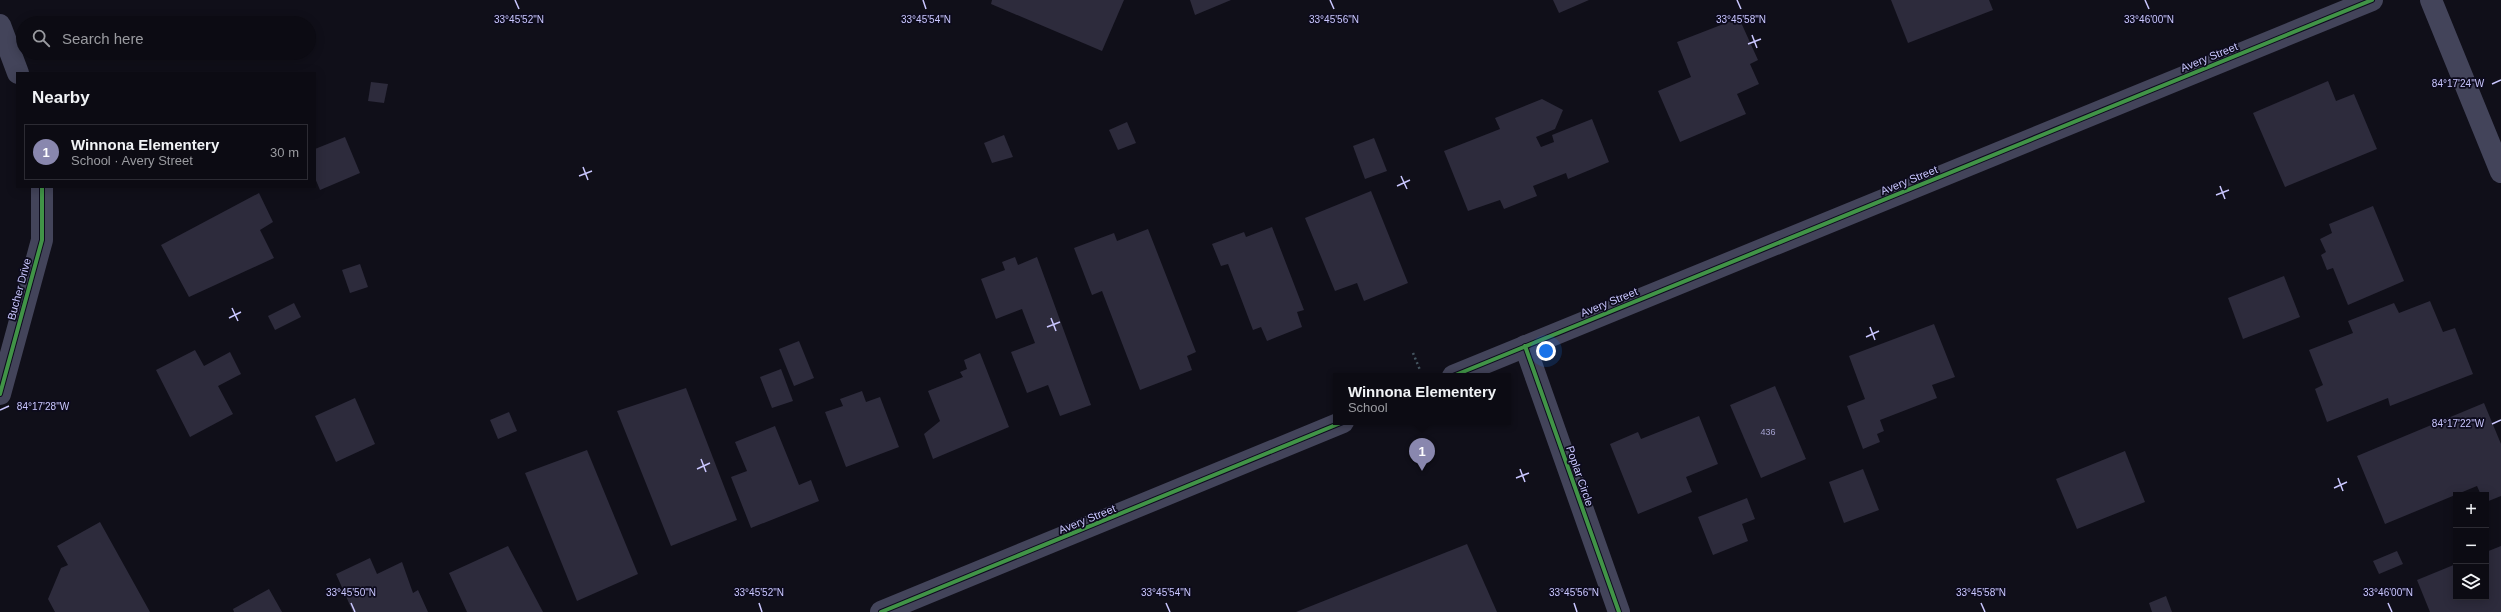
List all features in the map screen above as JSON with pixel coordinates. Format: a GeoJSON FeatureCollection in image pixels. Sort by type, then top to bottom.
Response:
{"type":"FeatureCollection","features":[{"type":"Feature","properties":{"kind":"street","name":"Avery Street"},"geometry":{"type":"LineString","coordinates":[[1460,373],[2372,0]]}},
{"type":"Feature","properties":{"kind":"street"},"geometry":{"type":"LineString","coordinates":[[2431,0],[2501,172]]}},
{"type":"Feature","properties":{"kind":"street"},"geometry":{"type":"LineString","coordinates":[[0,25],[18,72]]}},
{"type":"Feature","properties":{"kind":"street","name":"Bucher Drive"},"geometry":{"type":"LineString","coordinates":[[0,394],[42,240],[42,188]]}},
{"type":"Feature","properties":{"kind":"street","name":"Poplar Circle"},"geometry":{"type":"LineString","coordinates":[[1525,346],[1618,612]]}},
{"type":"Feature","properties":{"kind":"street","name":"Avery Street"},"geometry":{"type":"LineString","coordinates":[[881,612],[1336,425]]}},
{"type":"Feature","properties":{"kind":"path"},"geometry":{"type":"LineString","coordinates":[[1413,353],[1421,373]]}},
{"type":"Feature","properties":{"kind":"building"},"geometry":{"type":"Polygon","coordinates":[[[992,0],[1124,0],[1102,51],[991,4],[992,0]]]}},
{"type":"Feature","properties":{"kind":"building"},"geometry":{"type":"Polygon","coordinates":[[[1190,0],[1231,0],[1195,15],[1190,0]]]}},
{"type":"Feature","properties":{"kind":"building"},"geometry":{"type":"Polygon","coordinates":[[[1553,0],[1589,0],[1559,13],[1553,0]]]}},
{"type":"Feature","properties":{"kind":"building"},"geometry":{"type":"Polygon","coordinates":[[[1891,0],[1989,0],[1993,10],[1908,43],[1891,0]]]}},
{"type":"Feature","properties":{"kind":"building"},"geometry":{"type":"Polygon","coordinates":[[[1739,18],[1758,60],[1750,64],[1759,84],[1737,94],[1746,114],[1680,142],[1658,91],[1691,77],[1677,42],[1739,18]]]}},
{"type":"Feature","properties":{"kind":"building"},"geometry":{"type":"Polygon","coordinates":[[[2328,81],[2336,101],[2354,94],[2377,149],[2285,187],[2253,113],[2328,81]]]}},
{"type":"Feature","properties":{"kind":"building"},"geometry":{"type":"Polygon","coordinates":[[[371,82],[388,84],[384,103],[368,101],[371,82]]]}},
{"type":"Feature","properties":{"kind":"building"},"geometry":{"type":"Polygon","coordinates":[[[1542,99],[1563,110],[1555,129],[1536,137],[1541,147],[1554,142],[1552,135],[1592,119],[1609,162],[1568,179],[1566,173],[1533,186],[1537,196],[1504,209],[1500,200],[1468,211],[1444,151],[1500,129],[1495,118],[1542,99]]]}},
{"type":"Feature","properties":{"kind":"building"},"geometry":{"type":"Polygon","coordinates":[[[1127,122],[1136,143],[1118,150],[1109,130],[1127,122]]]}},
{"type":"Feature","properties":{"kind":"building"},"geometry":{"type":"Polygon","coordinates":[[[1004,135],[1013,157],[992,163],[984,143],[1004,135]]]}},
{"type":"Feature","properties":{"kind":"building"},"geometry":{"type":"Polygon","coordinates":[[[345,137],[360,173],[320,190],[316,180],[316,149],[345,137]]]}},
{"type":"Feature","properties":{"kind":"building"},"geometry":{"type":"Polygon","coordinates":[[[1374,138],[1387,171],[1365,179],[1353,146],[1374,138]]]}},
{"type":"Feature","properties":{"kind":"building"},"geometry":{"type":"Polygon","coordinates":[[[1371,191],[1408,283],[1364,301],[1357,283],[1335,291],[1305,218],[1371,191]]]}},
{"type":"Feature","properties":{"kind":"building"},"geometry":{"type":"Polygon","coordinates":[[[259,193],[273,222],[260,230],[274,258],[189,297],[161,245],[259,193]]]}},
{"type":"Feature","properties":{"kind":"building"},"geometry":{"type":"Polygon","coordinates":[[[2373,206],[2404,281],[2348,305],[2333,268],[2327,270],[2321,255],[2326,252],[2320,239],[2332,233],[2329,224],[2373,206]]]}},
{"type":"Feature","properties":{"kind":"building"},"geometry":{"type":"Polygon","coordinates":[[[1272,227],[1304,310],[1297,312],[1302,327],[1267,341],[1261,327],[1253,330],[1228,264],[1221,266],[1212,244],[1244,232],[1246,237],[1272,227]]]}},
{"type":"Feature","properties":{"kind":"building"},"geometry":{"type":"Polygon","coordinates":[[[1148,229],[1196,352],[1187,356],[1192,370],[1140,390],[1102,291],[1092,295],[1074,248],[1114,233],[1117,241],[1148,229]]]}},
{"type":"Feature","properties":{"kind":"building"},"geometry":{"type":"Polygon","coordinates":[[[1015,257],[1018,265],[1037,257],[1091,405],[1060,416],[1048,385],[1027,393],[1011,352],[1035,343],[1022,309],[996,319],[981,279],[1005,270],[1002,262],[1015,257]]]}},
{"type":"Feature","properties":{"kind":"building"},"geometry":{"type":"Polygon","coordinates":[[[360,264],[368,287],[350,293],[342,270],[360,264]]]}},
{"type":"Feature","properties":{"kind":"building"},"geometry":{"type":"Polygon","coordinates":[[[2284,276],[2300,317],[2243,339],[2228,298],[2284,276]]]}},
{"type":"Feature","properties":{"kind":"building"},"geometry":{"type":"Polygon","coordinates":[[[2430,301],[2443,332],[2455,328],[2473,374],[2390,406],[2388,398],[2327,422],[2315,389],[2323,385],[2309,350],[2353,333],[2348,321],[2394,303],[2399,313],[2430,301]]]}},
{"type":"Feature","properties":{"kind":"building"},"geometry":{"type":"Polygon","coordinates":[[[294,303],[301,317],[275,330],[268,316],[294,303]]]}},
{"type":"Feature","properties":{"kind":"building"},"geometry":{"type":"Polygon","coordinates":[[[1934,324],[1955,377],[1932,385],[1937,398],[1880,420],[1884,431],[1877,434],[1880,442],[1863,449],[1847,406],[1865,399],[1849,356],[1934,324]]]}},
{"type":"Feature","properties":{"kind":"building"},"geometry":{"type":"Polygon","coordinates":[[[799,341],[814,378],[794,386],[779,349],[799,341]]]}},
{"type":"Feature","properties":{"kind":"building"},"geometry":{"type":"Polygon","coordinates":[[[195,350],[204,366],[230,352],[241,374],[218,386],[233,414],[190,437],[156,370],[195,350]]]}},
{"type":"Feature","properties":{"kind":"building"},"geometry":{"type":"Polygon","coordinates":[[[980,353],[1009,427],[933,459],[924,434],[940,421],[928,391],[963,377],[960,372],[967,369],[964,360],[980,353]]]}},
{"type":"Feature","properties":{"kind":"building"},"geometry":{"type":"Polygon","coordinates":[[[781,369],[793,401],[772,408],[760,377],[781,369]]]}},
{"type":"Feature","properties":{"kind":"building"},"geometry":{"type":"Polygon","coordinates":[[[1775,386],[1806,459],[1761,478],[1730,405],[1775,386]]]}},
{"type":"Feature","properties":{"kind":"building"},"geometry":{"type":"Polygon","coordinates":[[[686,388],[737,520],[671,546],[617,411],[686,388]]]}},
{"type":"Feature","properties":{"kind":"building"},"geometry":{"type":"Polygon","coordinates":[[[862,391],[866,402],[880,397],[899,447],[846,467],[825,412],[843,406],[840,399],[862,391]]]}},
{"type":"Feature","properties":{"kind":"building"},"geometry":{"type":"Polygon","coordinates":[[[355,398],[375,444],[336,462],[315,416],[355,398]]]}},
{"type":"Feature","properties":{"kind":"building"},"geometry":{"type":"Polygon","coordinates":[[[2484,403],[2501,444],[2501,496],[2489,501],[2489,492],[2480,492],[2477,486],[2462,492],[2453,492],[2453,496],[2385,524],[2357,456],[2484,403]]]}},
{"type":"Feature","properties":{"kind":"building"},"geometry":{"type":"Polygon","coordinates":[[[509,412],[517,431],[498,439],[490,420],[509,412]]]}},
{"type":"Feature","properties":{"kind":"building"},"geometry":{"type":"Polygon","coordinates":[[[1699,416],[1718,464],[1686,477],[1692,492],[1638,514],[1610,444],[1638,432],[1641,439],[1699,416]]]}},
{"type":"Feature","properties":{"kind":"building"},"geometry":{"type":"Polygon","coordinates":[[[775,426],[799,485],[811,480],[819,501],[751,528],[731,477],[747,471],[735,442],[775,426]]]}},
{"type":"Feature","properties":{"kind":"building"},"geometry":{"type":"Polygon","coordinates":[[[587,450],[638,574],[577,601],[525,473],[587,450]]]}},
{"type":"Feature","properties":{"kind":"building"},"geometry":{"type":"Polygon","coordinates":[[[2125,451],[2145,502],[2077,529],[2056,479],[2125,451]]]}},
{"type":"Feature","properties":{"kind":"building"},"geometry":{"type":"Polygon","coordinates":[[[1863,469],[1879,510],[1844,523],[1829,482],[1863,469]]]}},
{"type":"Feature","properties":{"kind":"building"},"geometry":{"type":"Polygon","coordinates":[[[1747,498],[1755,519],[1742,524],[1748,541],[1713,555],[1698,517],[1747,498]]]}},
{"type":"Feature","properties":{"kind":"building"},"geometry":{"type":"Polygon","coordinates":[[[100,522],[150,612],[55,612],[48,599],[61,568],[68,565],[57,546],[100,522]]]}},
{"type":"Feature","properties":{"kind":"building"},"geometry":{"type":"Polygon","coordinates":[[[1467,544],[1497,612],[1296,612],[1467,544]]]}},
{"type":"Feature","properties":{"kind":"building"},"geometry":{"type":"Polygon","coordinates":[[[508,546],[543,612],[467,612],[449,573],[508,546]]]}},
{"type":"Feature","properties":{"kind":"building"},"geometry":{"type":"Polygon","coordinates":[[[2501,546],[2501,612],[2430,612],[2417,580],[2453,565],[2453,600],[2489,600],[2489,551],[2501,546]]]}},
{"type":"Feature","properties":{"kind":"building"},"geometry":{"type":"Polygon","coordinates":[[[2397,551],[2403,564],[2379,574],[2373,561],[2397,551]]]}},
{"type":"Feature","properties":{"kind":"building"},"geometry":{"type":"Polygon","coordinates":[[[370,558],[377,574],[402,562],[413,593],[418,590],[428,612],[353,612],[336,574],[370,558]]]}},
{"type":"Feature","properties":{"kind":"building"},"geometry":{"type":"Polygon","coordinates":[[[269,589],[282,612],[234,612],[233,609],[269,589]]]}},
{"type":"Feature","properties":{"kind":"building"},"geometry":{"type":"Polygon","coordinates":[[[2166,596],[2172,612],[2152,612],[2149,603],[2166,596]]]}},
{"type":"Feature","properties":{"kind":"cycle path"},"geometry":{"type":"LineString","coordinates":[[1460,373],[2372,0]]}},
{"type":"Feature","properties":{"kind":"cycle path"},"geometry":{"type":"LineString","coordinates":[[0,394],[42,240],[42,188]]}},
{"type":"Feature","properties":{"kind":"cycle path"},"geometry":{"type":"LineString","coordinates":[[1525,346],[1619,612]]}},
{"type":"Feature","properties":{"kind":"cycle path"},"geometry":{"type":"LineString","coordinates":[[881,612],[1336,425]]}},
{"type":"Feature","properties":{"kind":"place","name":"Winnona Elementery"},"geometry":{"type":"Point","coordinates":[1422,471]}}]}
